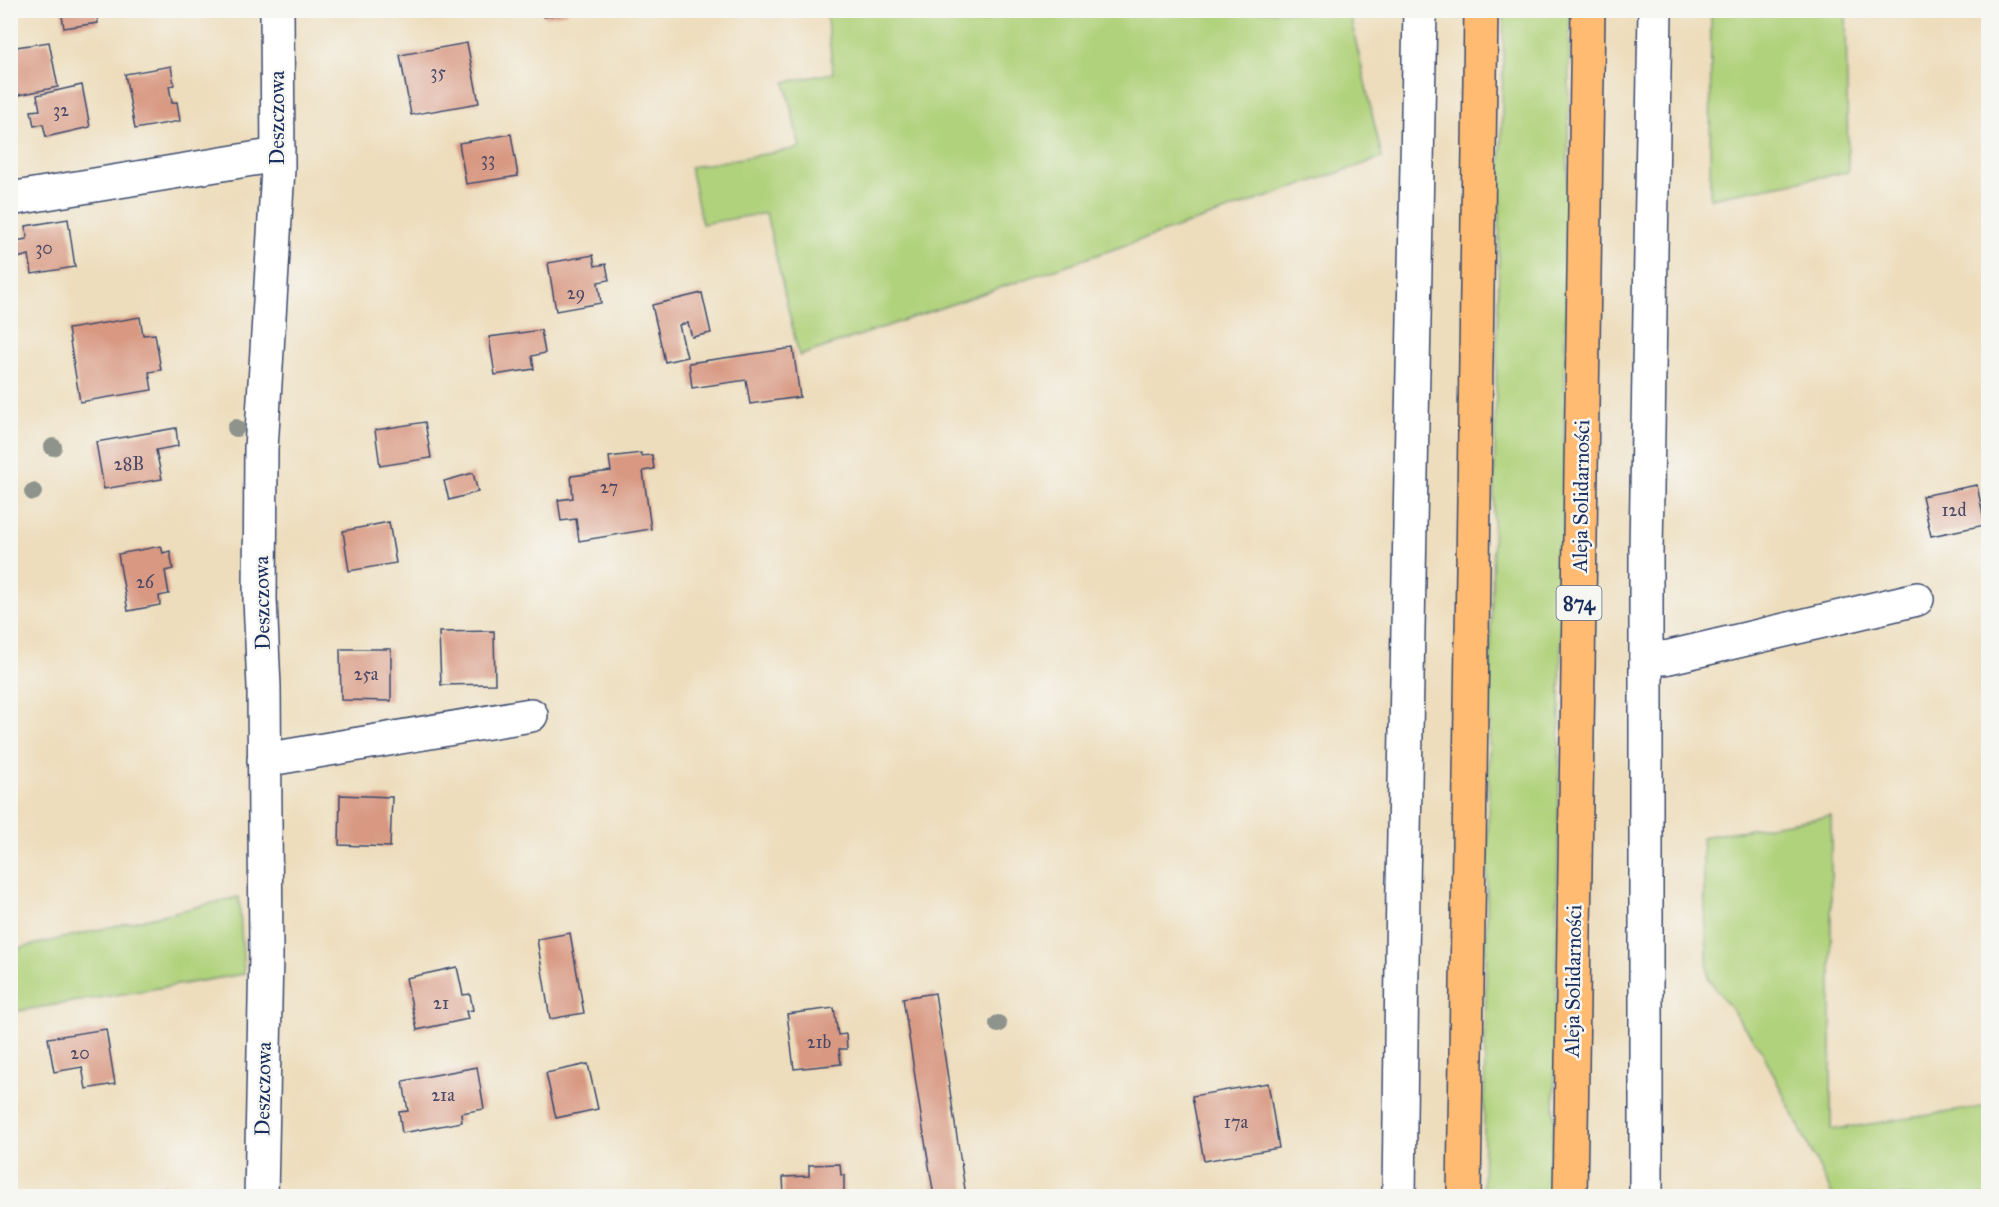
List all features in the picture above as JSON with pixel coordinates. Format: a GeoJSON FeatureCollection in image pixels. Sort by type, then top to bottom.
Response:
{"type":"FeatureCollection","features":[{"type":"Feature","properties":{"kind":"main road"},"geometry":{"type":"LineString","coordinates":[[1464,1197],[1481,10]]}},
{"type":"Feature","properties":{"kind":"main road","name":"Aleja Solidarności"},"geometry":{"type":"LineString","coordinates":[[1570,1197],[1588,10]]}},
{"type":"Feature","properties":{"kind":"street","name":"Deszczowa"},"geometry":{"type":"LineString","coordinates":[[261,1197],[266,954],[260,599],[261,449],[278,169],[277,10]]}},
{"type":"Feature","properties":{"kind":"street"},"geometry":{"type":"LineString","coordinates":[[1399,1197],[1420,10]]}},
{"type":"Feature","properties":{"kind":"street"},"geometry":{"type":"LineString","coordinates":[[1646,1197],[1646,656],[1655,10]]}},
{"type":"Feature","properties":{"kind":"street"},"geometry":{"type":"LineString","coordinates":[[10,199],[277,155]]}},
{"type":"Feature","properties":{"kind":"street"},"geometry":{"type":"LineString","coordinates":[[1646,656],[1665,658],[1917,599]]}},
{"type":"Feature","properties":{"kind":"street"},"geometry":{"type":"LineString","coordinates":[[264,760],[531,715]]}},
{"type":"Feature","properties":{"kind":"green space"},"geometry":{"type":"Polygon","coordinates":[[[826,11],[1349,11],[1382,158],[799,356],[766,213],[702,224],[690,167],[800,148],[785,82],[833,73],[826,11]]]}},
{"type":"Feature","properties":{"kind":"green space"},"geometry":{"type":"Polygon","coordinates":[[[1504,11],[1570,11],[1553,1196],[1483,1196],[1490,683],[1504,11]]]}},
{"type":"Feature","properties":{"kind":"green space"},"geometry":{"type":"Polygon","coordinates":[[[1711,11],[1846,11],[1848,172],[1710,198],[1711,11]]]}},
{"type":"Feature","properties":{"kind":"green space"},"geometry":{"type":"Polygon","coordinates":[[[1831,816],[1831,1130],[1988,1106],[1988,1196],[1833,1196],[1762,1051],[1708,978],[1702,837],[1831,816]]]}},
{"type":"Feature","properties":{"kind":"green space"},"geometry":{"type":"Polygon","coordinates":[[[239,897],[244,974],[11,1012],[11,950],[239,897]]]}},
{"type":"Feature","properties":{"kind":"building"},"geometry":{"type":"Polygon","coordinates":[[[61,10],[96,10],[98,23],[64,28],[61,10]]]}},
{"type":"Feature","properties":{"kind":"building"},"geometry":{"type":"Polygon","coordinates":[[[543,10],[567,10],[568,13],[544,17],[543,10]]]}},
{"type":"Feature","properties":{"kind":"building"},"geometry":{"type":"Polygon","coordinates":[[[49,42],[58,87],[14,96],[10,79],[10,48],[49,42]]]}},
{"type":"Feature","properties":{"kind":"building"},"geometry":{"type":"Polygon","coordinates":[[[467,43],[479,103],[411,115],[400,55],[467,43]]]}},
{"type":"Feature","properties":{"kind":"building"},"geometry":{"type":"Polygon","coordinates":[[[171,66],[174,85],[169,86],[172,103],[177,102],[180,121],[135,129],[125,74],[171,66]]]}},
{"type":"Feature","properties":{"kind":"building"},"geometry":{"type":"Polygon","coordinates":[[[82,85],[90,127],[46,137],[43,124],[34,126],[31,111],[40,110],[37,95],[82,85]]]}},
{"type":"Feature","properties":{"kind":"building"},"geometry":{"type":"Polygon","coordinates":[[[511,134],[518,176],[466,184],[459,143],[511,134]]]}},
{"type":"Feature","properties":{"kind":"building"},"geometry":{"type":"Polygon","coordinates":[[[68,219],[75,267],[32,274],[29,255],[17,258],[14,241],[27,239],[26,226],[68,219]]]}},
{"type":"Feature","properties":{"kind":"building"},"geometry":{"type":"Polygon","coordinates":[[[593,255],[595,266],[606,264],[609,280],[598,282],[601,303],[556,311],[548,263],[593,255]]]}},
{"type":"Feature","properties":{"kind":"building"},"geometry":{"type":"Polygon","coordinates":[[[702,293],[711,333],[692,337],[688,323],[679,325],[687,357],[665,362],[652,305],[702,293]]]}},
{"type":"Feature","properties":{"kind":"building"},"geometry":{"type":"Polygon","coordinates":[[[140,317],[143,335],[155,334],[161,370],[149,372],[152,390],[80,402],[68,329],[140,317]]]}},
{"type":"Feature","properties":{"kind":"building"},"geometry":{"type":"Polygon","coordinates":[[[541,330],[545,353],[532,356],[534,369],[495,375],[489,337],[541,330]]]}},
{"type":"Feature","properties":{"kind":"building"},"geometry":{"type":"Polygon","coordinates":[[[793,348],[800,397],[750,404],[746,380],[692,388],[689,363],[793,348]]]}},
{"type":"Feature","properties":{"kind":"building"},"geometry":{"type":"Polygon","coordinates":[[[425,422],[431,458],[380,466],[375,430],[425,422]]]}},
{"type":"Feature","properties":{"kind":"building"},"geometry":{"type":"Polygon","coordinates":[[[176,428],[178,446],[156,450],[162,479],[104,489],[96,442],[176,428]]]}},
{"type":"Feature","properties":{"kind":"building"},"geometry":{"type":"Polygon","coordinates":[[[641,453],[641,456],[652,455],[654,469],[643,471],[651,529],[579,541],[576,519],[561,521],[558,500],[573,498],[571,476],[611,471],[609,457],[641,453]]]}},
{"type":"Feature","properties":{"kind":"building"},"geometry":{"type":"Polygon","coordinates":[[[473,473],[478,492],[449,500],[444,481],[473,473]]]}},
{"type":"Feature","properties":{"kind":"building"},"geometry":{"type":"Polygon","coordinates":[[[1977,485],[1985,525],[1931,536],[1922,496],[1977,485]]]}},
{"type":"Feature","properties":{"kind":"building"},"geometry":{"type":"Polygon","coordinates":[[[389,522],[396,563],[349,571],[343,531],[389,522]]]}},
{"type":"Feature","properties":{"kind":"building"},"geometry":{"type":"Polygon","coordinates":[[[161,546],[163,553],[170,551],[173,569],[165,571],[169,594],[159,596],[160,605],[128,611],[118,554],[161,546]]]}},
{"type":"Feature","properties":{"kind":"building"},"geometry":{"type":"Polygon","coordinates":[[[494,631],[495,684],[441,685],[439,632],[494,631]]]}},
{"type":"Feature","properties":{"kind":"building"},"geometry":{"type":"Polygon","coordinates":[[[340,649],[391,649],[391,701],[341,700],[340,649]]]}},
{"type":"Feature","properties":{"kind":"building"},"geometry":{"type":"Polygon","coordinates":[[[340,795],[392,797],[390,847],[339,845],[340,795]]]}},
{"type":"Feature","properties":{"kind":"building"},"geometry":{"type":"Polygon","coordinates":[[[570,933],[584,1013],[550,1019],[537,939],[570,933]]]}},
{"type":"Feature","properties":{"kind":"building"},"geometry":{"type":"Polygon","coordinates":[[[457,967],[463,995],[470,994],[473,1010],[466,1011],[468,1019],[417,1030],[406,978],[457,967]]]}},
{"type":"Feature","properties":{"kind":"building"},"geometry":{"type":"Polygon","coordinates":[[[935,993],[966,1196],[934,1196],[923,1129],[903,998],[935,993]]]}},
{"type":"Feature","properties":{"kind":"building"},"geometry":{"type":"Polygon","coordinates":[[[834,1008],[838,1035],[846,1034],[847,1049],[839,1049],[841,1064],[794,1069],[787,1014],[834,1008]]]}},
{"type":"Feature","properties":{"kind":"building"},"geometry":{"type":"Polygon","coordinates":[[[106,1029],[115,1084],[86,1089],[82,1067],[54,1072],[48,1038],[106,1029]]]}},
{"type":"Feature","properties":{"kind":"building"},"geometry":{"type":"Polygon","coordinates":[[[588,1064],[598,1109],[556,1118],[546,1073],[588,1064]]]}},
{"type":"Feature","properties":{"kind":"building"},"geometry":{"type":"Polygon","coordinates":[[[477,1067],[484,1109],[461,1113],[462,1122],[402,1133],[399,1112],[408,1111],[403,1081],[477,1067]]]}},
{"type":"Feature","properties":{"kind":"building"},"geometry":{"type":"Polygon","coordinates":[[[1268,1083],[1279,1148],[1204,1161],[1192,1096],[1268,1083]]]}},
{"type":"Feature","properties":{"kind":"building"},"geometry":{"type":"Polygon","coordinates":[[[840,1164],[841,1175],[844,1175],[844,1196],[784,1196],[783,1177],[809,1176],[809,1165],[840,1164]]]}},
{"type":"Feature","properties":{"kind":"building"},"geometry":{"type":"Polygon","coordinates":[[[167,1188],[168,1196],[125,1195],[167,1188]]]}}]}
